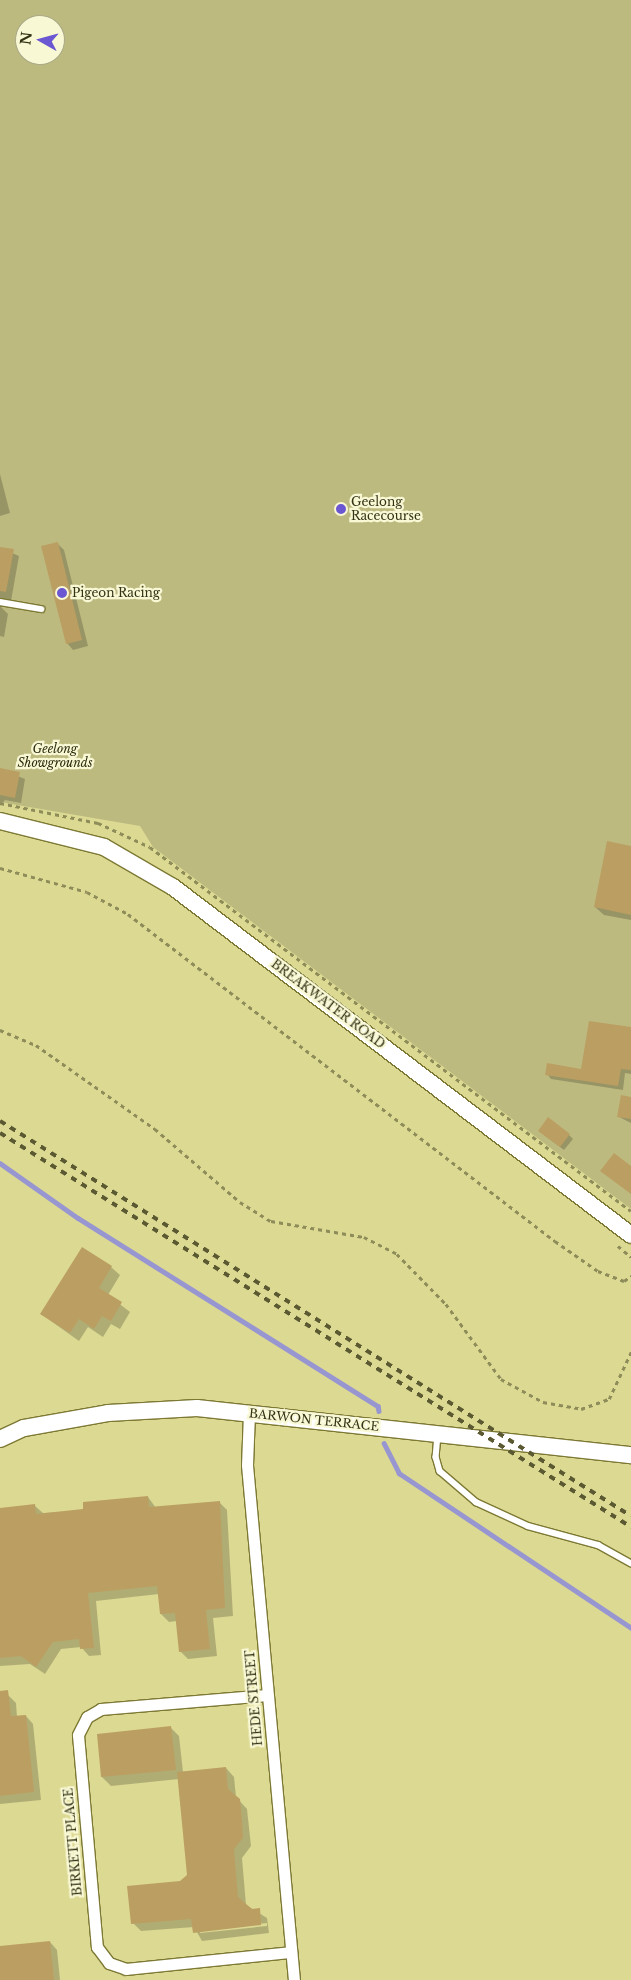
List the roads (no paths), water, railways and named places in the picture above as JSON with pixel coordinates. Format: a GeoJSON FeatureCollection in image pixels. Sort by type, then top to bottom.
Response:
{"type":"FeatureCollection","features":[{"type":"Feature","properties":{"kind":"street","name":"BREAKWATER ROAD"},"geometry":{"type":"LineString","coordinates":[[0,822],[104,846],[173,886],[631,1236]]}},
{"type":"Feature","properties":{"kind":"street","name":"BARWON TERRACE"},"geometry":{"type":"LineString","coordinates":[[0,1439],[24,1428],[108,1413],[197,1408],[438,1433],[631,1456]]}},
{"type":"Feature","properties":{"kind":"street","name":"HEDE STREET"},"geometry":{"type":"LineString","coordinates":[[249,1414],[247,1465],[294,1980]]}},
{"type":"Feature","properties":{"kind":"street","name":"BIRKETT PLACE"},"geometry":{"type":"LineString","coordinates":[[268,1695],[101,1709],[87,1717],[78,1735],[97,1947],[109,1962],[126,1969],[291,1952]]}},
{"type":"Feature","properties":{"kind":"lane"},"geometry":{"type":"LineString","coordinates":[[0,602],[41,609]]}},
{"type":"Feature","properties":{"kind":"lane"},"geometry":{"type":"LineString","coordinates":[[438,1433],[438,1468],[454,1487],[476,1502],[528,1526],[598,1545],[631,1563]]}},
{"type":"Feature","properties":{"kind":"waterway"},"geometry":{"type":"LineString","coordinates":[[0,1163],[78,1218],[378,1406],[379,1411]]}},
{"type":"Feature","properties":{"kind":"waterway"},"geometry":{"type":"LineString","coordinates":[[384,1443],[399,1473],[631,1628]]}},
{"type":"Feature","properties":{"kind":"railway"},"geometry":{"type":"LineString","coordinates":[[0,1121],[631,1516]]}},
{"type":"Feature","properties":{"kind":"railway"},"geometry":{"type":"LineString","coordinates":[[0,1133],[631,1527]]}},
{"type":"Feature","properties":{"kind":"place","name":"Geelong Racecourse"},"geometry":{"type":"Point","coordinates":[341,509]}},
{"type":"Feature","properties":{"kind":"place","name":"Pigeon Racing"},"geometry":{"type":"Point","coordinates":[62,593]}},
{"type":"Feature","properties":{"kind":"park label","name":"Geelong Showgrounds"},"geometry":{"type":"Point","coordinates":[55,756]}}]}
